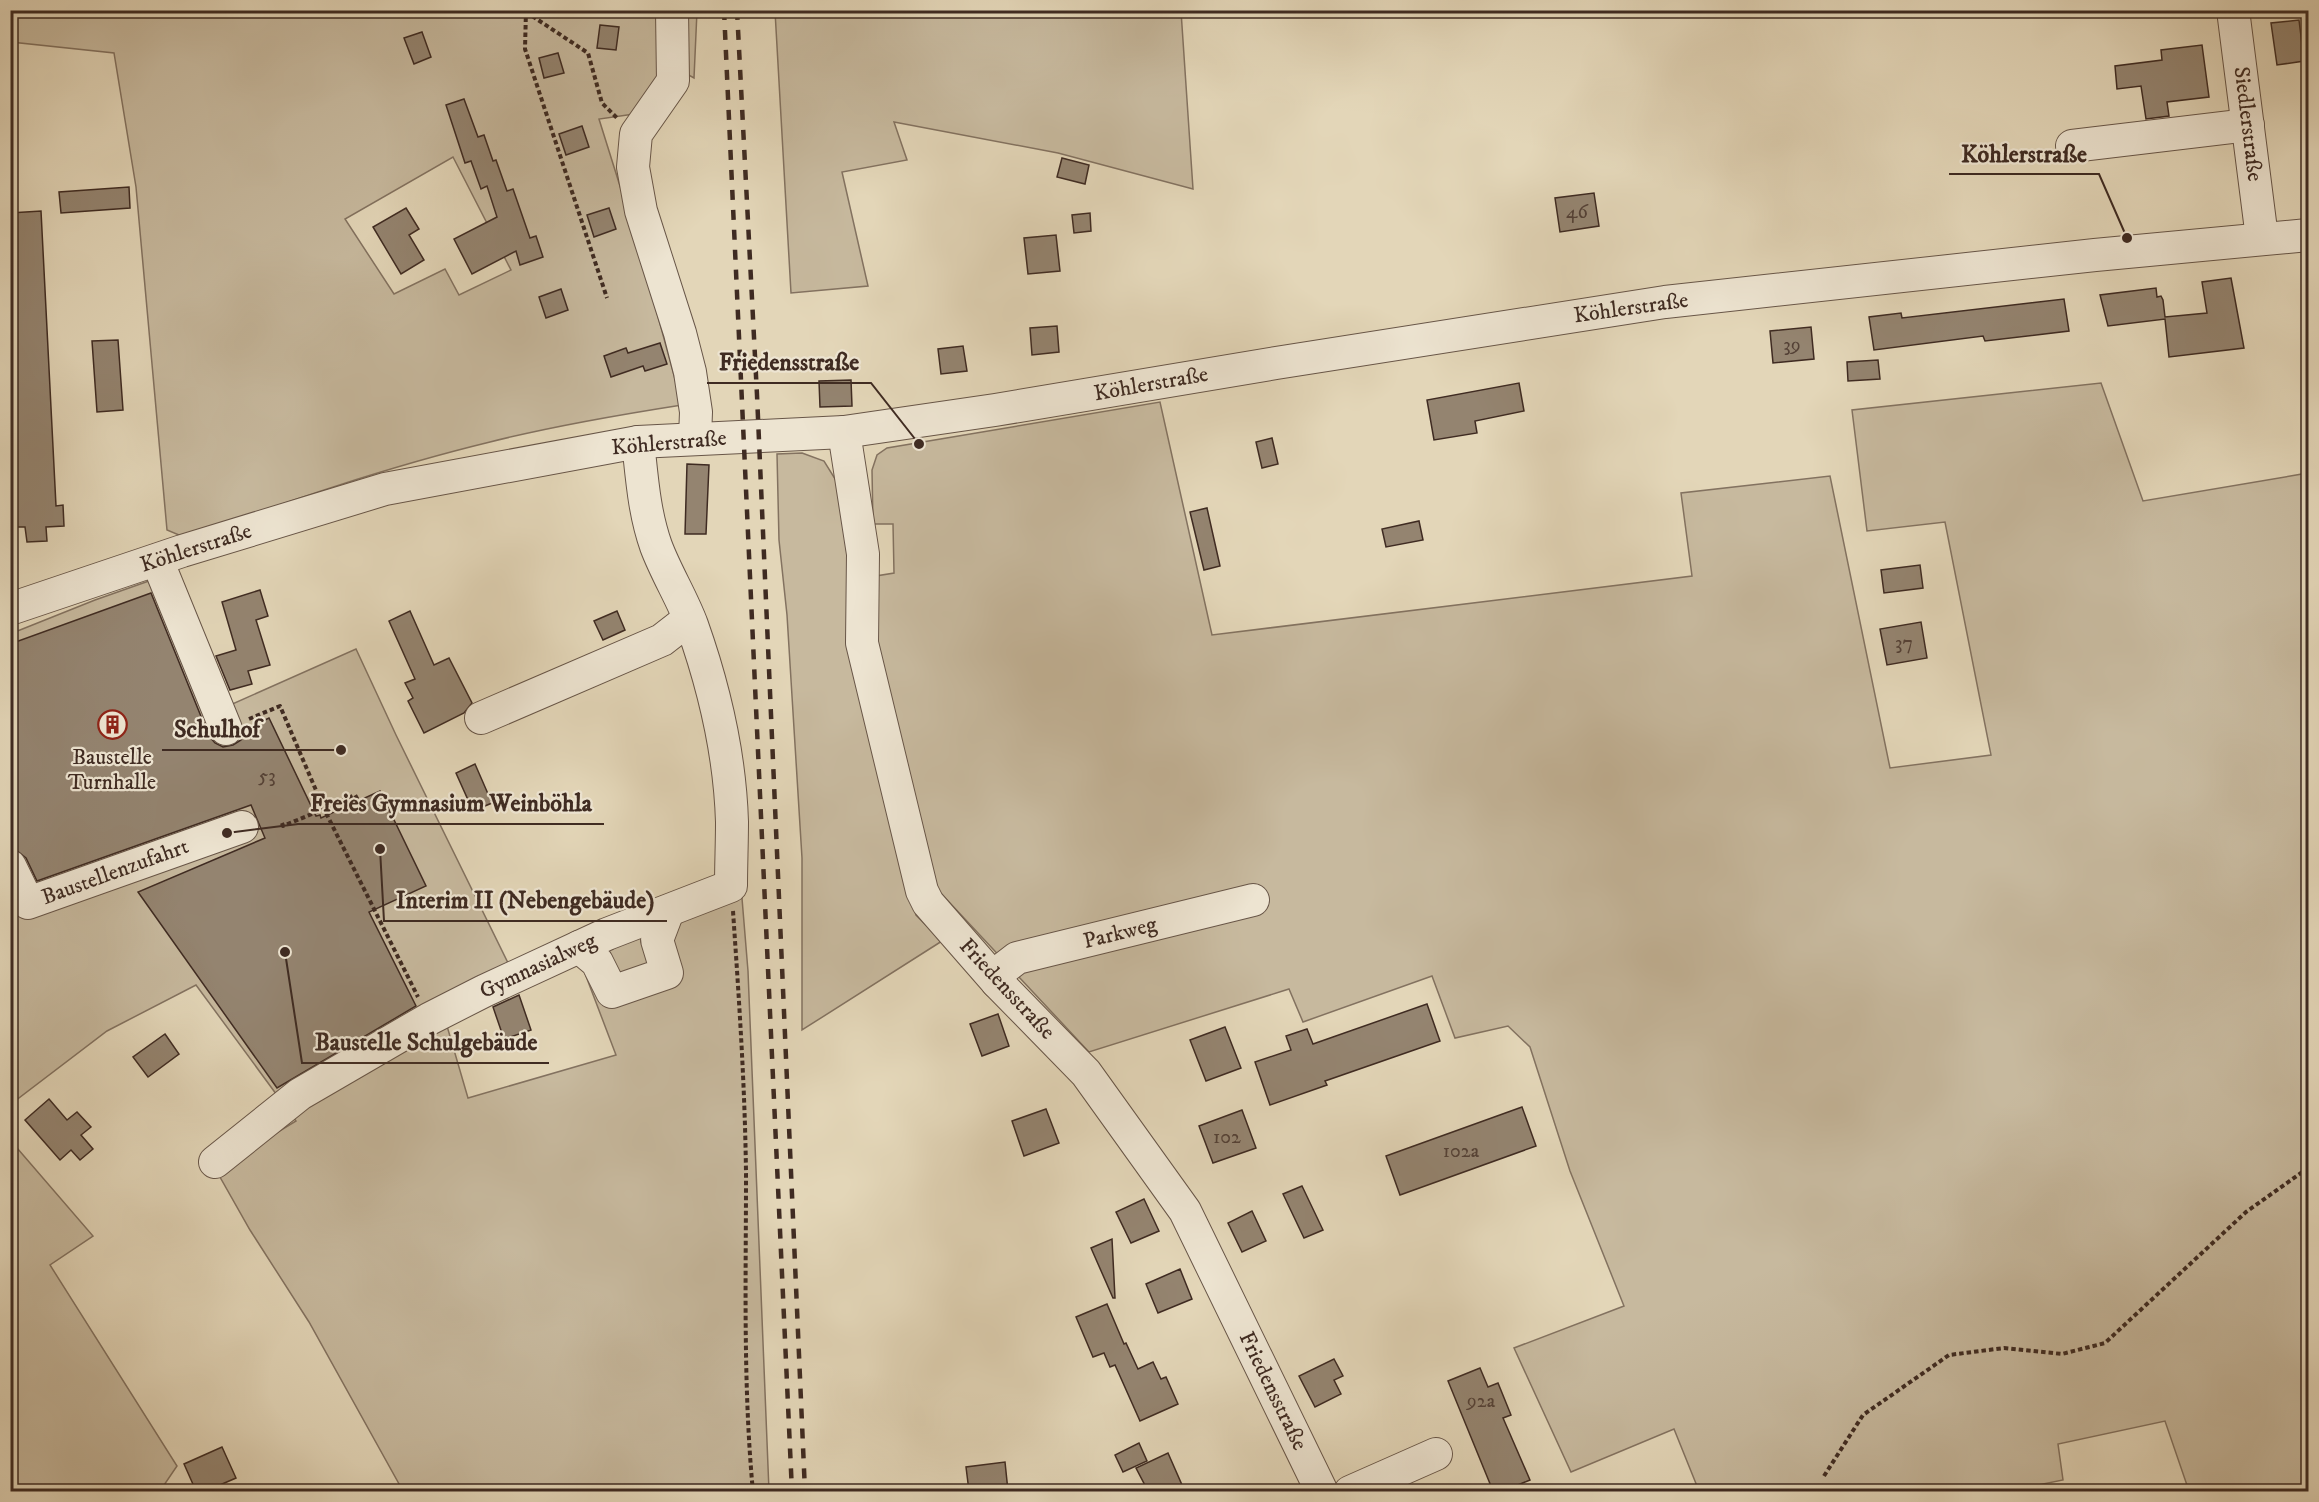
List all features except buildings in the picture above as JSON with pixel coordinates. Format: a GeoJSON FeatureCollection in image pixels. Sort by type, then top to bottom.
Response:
{"type":"FeatureCollection","features":[{"type":"Feature","properties":{"kind":"street"},"geometry":{"type":"LineString","coordinates":[[672,10],[673,81],[636,134],[633,167],[641,211],[683,343],[696,412],[695,438]]}},
{"type":"Feature","properties":{"kind":"street","name":"Siedlerstraße"},"geometry":{"type":"LineString","coordinates":[[2233,10],[2262,238]]}},
{"type":"Feature","properties":{"kind":"street"},"geometry":{"type":"LineString","coordinates":[[2072,146],[2248,125]]}},
{"type":"Feature","properties":{"kind":"street","name":"Köhlerstraße"},"geometry":{"type":"LineString","coordinates":[[10,609],[157,560],[385,489],[639,442],[844,432],[995,410],[1665,302],[2262,238],[2308,236]]}},
{"type":"Feature","properties":{"kind":"street","name":"Friedensstraße"},"geometry":{"type":"LineString","coordinates":[[844,432],[862,554],[862,643],[922,891],[928,903],[997,982],[1086,1073],[1185,1211],[1322,1491]]}},
{"type":"Feature","properties":{"kind":"street"},"geometry":{"type":"LineString","coordinates":[[639,442],[644,501],[656,548],[689,618],[711,688],[725,752],[732,820],[731,886]]}},
{"type":"Feature","properties":{"kind":"street"},"geometry":{"type":"LineString","coordinates":[[157,560],[235,725]]}},
{"type":"Feature","properties":{"kind":"street"},"geometry":{"type":"LineString","coordinates":[[481,718],[662,640],[689,618]]}},
{"type":"Feature","properties":{"kind":"street","name":"Baustellenzufahrt"},"geometry":{"type":"LineString","coordinates":[[10,866],[28,903],[242,827]]}},
{"type":"Feature","properties":{"kind":"street","name":"Gymnasialweg"},"geometry":{"type":"LineString","coordinates":[[214,1162],[300,1094],[429,1019],[579,947],[731,886]]}},
{"type":"Feature","properties":{"kind":"street","name":"Parkweg"},"geometry":{"type":"LineString","coordinates":[[997,982],[1004,968],[1017,958],[1253,900]]}},
{"type":"Feature","properties":{"kind":"street"},"geometry":{"type":"LineString","coordinates":[[579,947],[597,962],[612,992],[667,973],[657,940],[668,911]]}},
{"type":"Feature","properties":{"kind":"street"},"geometry":{"type":"LineString","coordinates":[[1350,1491],[1436,1454]]}},
{"type":"Feature","properties":{"kind":"path"},"geometry":{"type":"LineString","coordinates":[[526,11],[588,53],[602,103],[636,134]]}},
{"type":"Feature","properties":{"kind":"path"},"geometry":{"type":"LineString","coordinates":[[526,11],[525,49],[608,298]]}},
{"type":"Feature","properties":{"kind":"path"},"geometry":{"type":"LineString","coordinates":[[235,725],[280,706],[324,809],[429,1019]]}},
{"type":"Feature","properties":{"kind":"path"},"geometry":{"type":"LineString","coordinates":[[282,824],[283,826],[355,795],[358,800]]}},
{"type":"Feature","properties":{"kind":"path"},"geometry":{"type":"LineString","coordinates":[[731,886],[742,1032],[746,1174],[744,1317],[748,1442],[753,1491]]}},
{"type":"Feature","properties":{"kind":"path"},"geometry":{"type":"LineString","coordinates":[[1824,1476],[1863,1415],[1949,1355],[2004,1348],[2062,1354],[2105,1343],[2246,1212],[2308,1168]]}},
{"type":"Feature","properties":{"kind":"shaded area"},"geometry":{"type":"Polygon","coordinates":[[[11,10],[697,11],[694,78],[667,63],[641,113],[599,119],[640,250],[682,405],[514,436],[413,462],[186,538],[167,530],[136,187],[114,53],[11,42],[11,10]],[[453,157],[345,219],[394,294],[445,269],[459,295],[511,270],[453,157]]]}},
{"type":"Feature","properties":{"kind":"shaded area"},"geometry":{"type":"Polygon","coordinates":[[[775,11],[1181,11],[1193,189],[1058,153],[894,122],[907,160],[842,172],[868,286],[791,293],[775,11]]]}},
{"type":"Feature","properties":{"kind":"shaded area"},"geometry":{"type":"Polygon","coordinates":[[[2101,383],[2143,501],[2308,473],[2308,1491],[2189,1491],[2165,1421],[2058,1444],[2063,1480],[2009,1491],[1699,1491],[1674,1429],[1571,1472],[1514,1348],[1624,1306],[1570,1171],[1530,1047],[1508,1026],[1455,1038],[1432,976],[1303,1022],[1289,989],[1089,1052],[935,887],[874,626],[876,576],[894,573],[893,524],[873,524],[872,470],[877,455],[887,448],[1160,402],[1212,635],[1692,576],[1681,493],[1830,476],[1890,768],[1991,755],[1945,522],[1867,531],[1852,410],[2101,383]]]}},
{"type":"Feature","properties":{"kind":"shaded area"},"geometry":{"type":"Polygon","coordinates":[[[802,453],[824,461],[837,482],[870,717],[916,915],[942,941],[802,1030],[802,858],[787,615],[779,540],[777,454],[802,453]]]}},
{"type":"Feature","properties":{"kind":"shaded area"},"geometry":{"type":"Polygon","coordinates":[[[163,576],[228,706],[356,649],[509,965],[440,1002],[468,1098],[616,1055],[573,942],[740,874],[748,971],[769,1491],[403,1491],[309,1322],[250,1230],[216,1170],[296,1121],[196,985],[107,1031],[11,1104],[10,620],[15,632],[163,576]]]}},
{"type":"Feature","properties":{"kind":"shaded area"},"geometry":{"type":"Polygon","coordinates":[[[11,1141],[93,1236],[50,1265],[177,1466],[160,1491],[11,1491],[11,1141]]]}},
{"type":"Feature","properties":{"kind":"railway"},"geometry":{"type":"LineString","coordinates":[[724,10],[792,1492]]}},
{"type":"Feature","properties":{"kind":"railway"},"geometry":{"type":"LineString","coordinates":[[737,10],[757,395],[805,1492]]}},
{"type":"Feature","properties":{"kind":"place","name":"Köhlerstraße"},"geometry":{"type":"Point","coordinates":[2127,238]}},
{"type":"Feature","properties":{"kind":"place","name":"Friedensstraße"},"geometry":{"type":"Point","coordinates":[919,444]}},
{"type":"Feature","properties":{"kind":"place","name":"Baustelle Turnhalle"},"geometry":{"type":"Point","coordinates":[112,725]}},
{"type":"Feature","properties":{"kind":"place","name":"Schulhof"},"geometry":{"type":"Point","coordinates":[341,750]}},
{"type":"Feature","properties":{"kind":"place","name":"Freies Gymnasium Weinböhla"},"geometry":{"type":"Point","coordinates":[227,833]}},
{"type":"Feature","properties":{"kind":"place","name":"Interim II (Nebengebäude)"},"geometry":{"type":"Point","coordinates":[380,849]}},
{"type":"Feature","properties":{"kind":"place","name":"Baustelle Schulgebäude"},"geometry":{"type":"Point","coordinates":[285,952]}}]}
